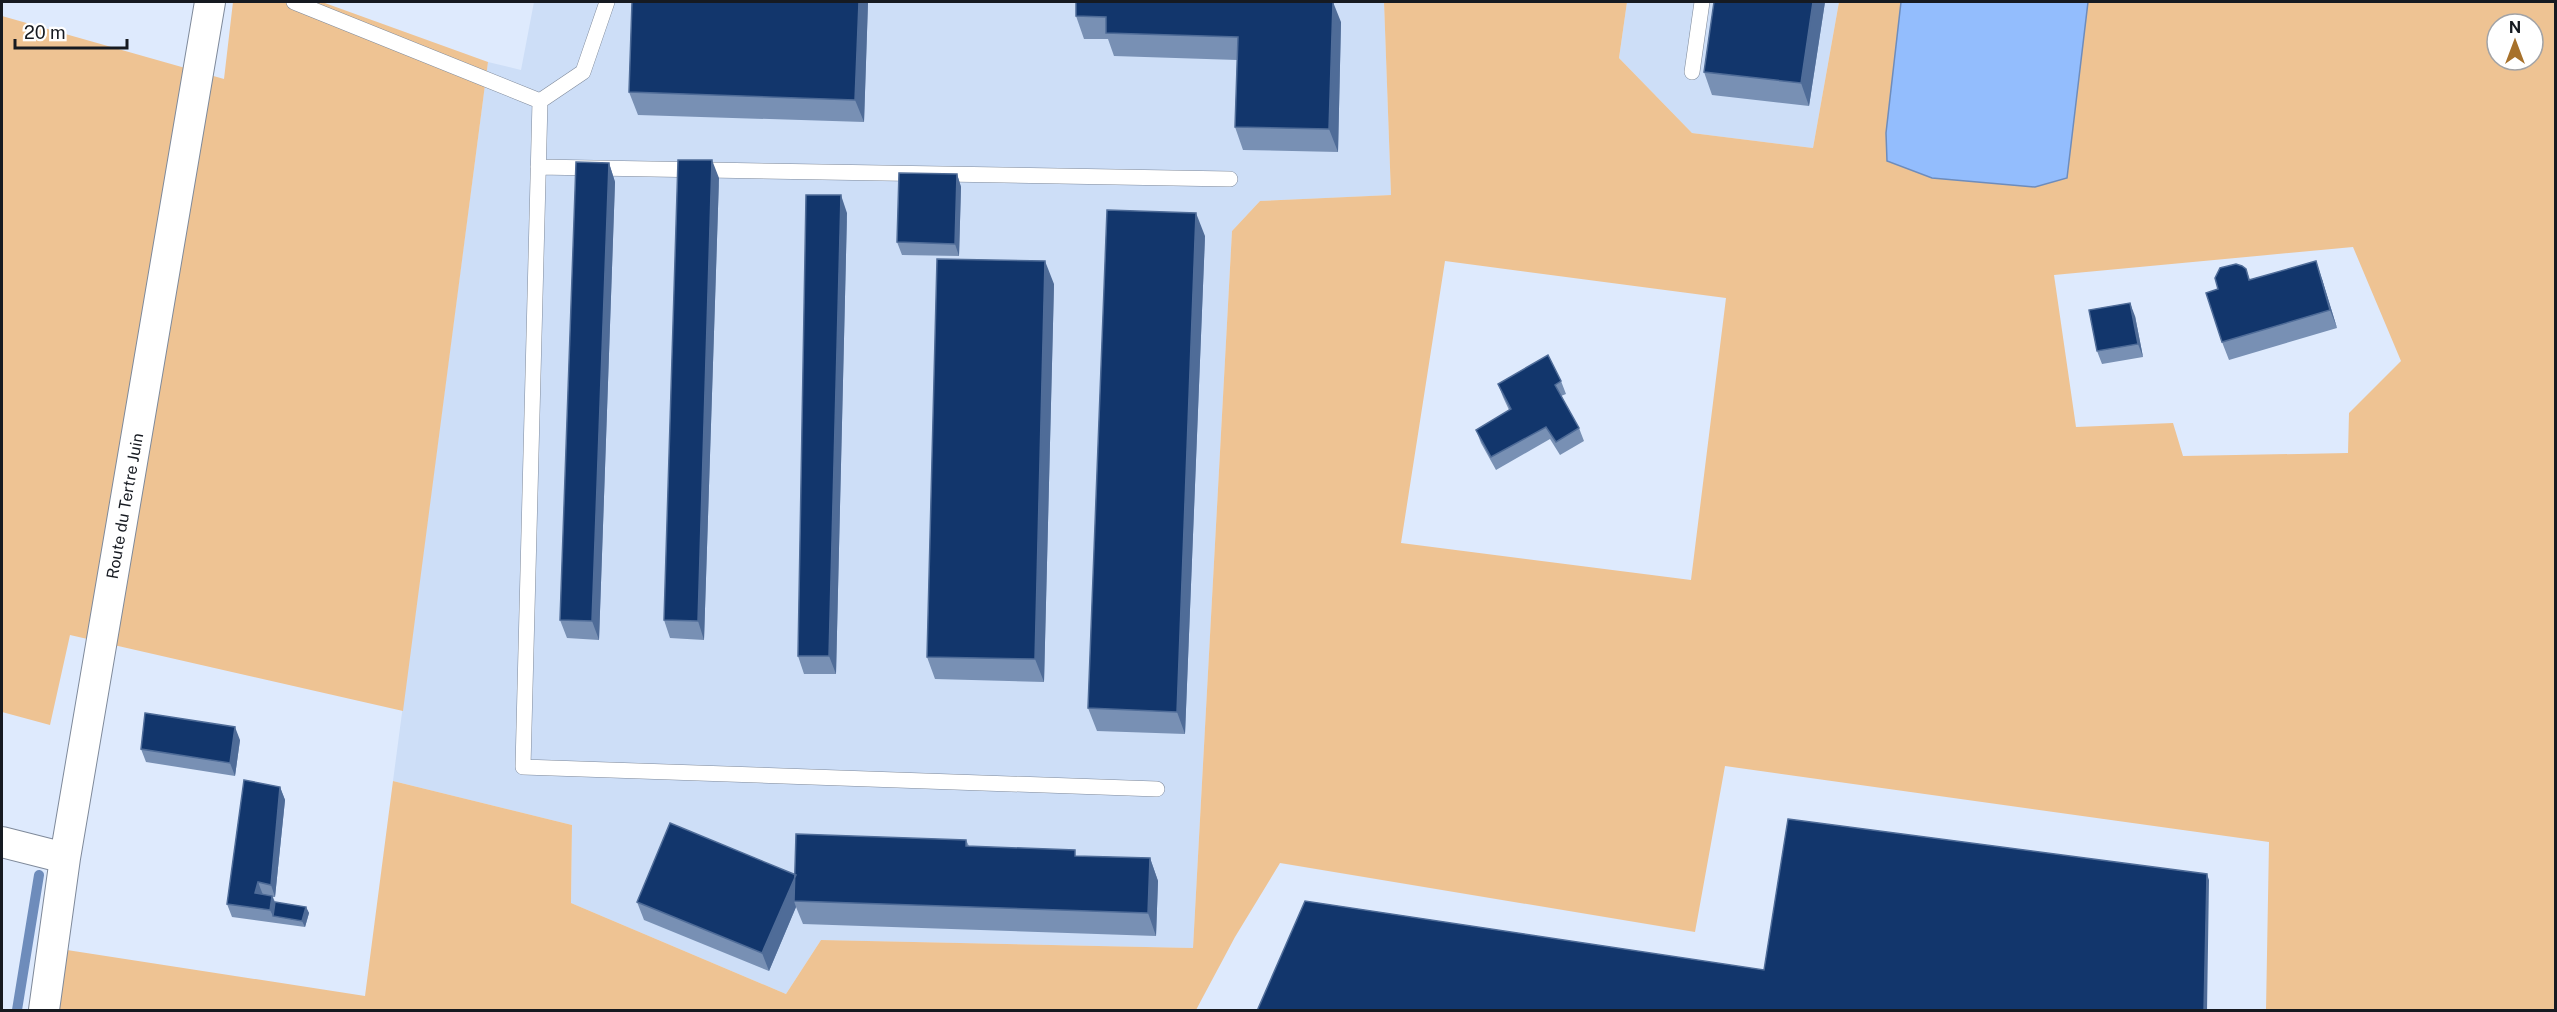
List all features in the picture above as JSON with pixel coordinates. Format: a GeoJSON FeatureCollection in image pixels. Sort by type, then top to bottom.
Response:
{"type":"FeatureCollection","features":[{"type":"Feature","properties":{"kind":"street","name":"Route du Tertre Juin"},"geometry":{"type":"LineString","coordinates":[[44,1011],[65,858],[210,2]]}},
{"type":"Feature","properties":{"kind":"street"},"geometry":{"type":"LineString","coordinates":[[2,842],[65,858]]}},
{"type":"Feature","properties":{"kind":"lane"},"geometry":{"type":"LineString","coordinates":[[294,2],[540,101]]}},
{"type":"Feature","properties":{"kind":"lane"},"geometry":{"type":"LineString","coordinates":[[540,101],[583,72],[607,2]]}},
{"type":"Feature","properties":{"kind":"lane"},"geometry":{"type":"LineString","coordinates":[[1692,72],[1702,2]]}},
{"type":"Feature","properties":{"kind":"lane"},"geometry":{"type":"LineString","coordinates":[[540,101],[523,767],[1157,789]]}},
{"type":"Feature","properties":{"kind":"lane"},"geometry":{"type":"LineString","coordinates":[[538,167],[1230,179]]}},
{"type":"Feature","properties":{"kind":"shaded area"},"geometry":{"type":"Polygon","coordinates":[[[233,2],[322,2],[488,62],[403,711],[70,635],[50,725],[2,712],[2,16],[224,79],[233,2]]]}},
{"type":"Feature","properties":{"kind":"shaded area"},"geometry":{"type":"Polygon","coordinates":[[[534,2],[1384,2],[1391,195],[1260,201],[1232,231],[1193,948],[821,940],[786,994],[571,903],[572,825],[393,781],[488,62],[521,70],[534,2]]]}},
{"type":"Feature","properties":{"kind":"shaded area"},"geometry":{"type":"Polygon","coordinates":[[[1384,2],[1627,2],[1619,58],[1692,133],[1813,148],[1839,2],[2555,2],[2555,1010],[2266,1010],[2269,842],[1725,766],[1695,932],[1280,863],[1235,937],[1196,1010],[57,1010],[67,950],[365,996],[393,781],[572,825],[571,903],[786,994],[821,940],[1193,948],[1232,231],[1260,201],[1391,195],[1384,2]],[[2353,247],[2054,275],[2076,427],[2173,423],[2183,456],[2348,453],[2349,413],[2401,361],[2353,247]],[[1445,261],[1401,543],[1691,580],[1726,298],[1445,261]]]}},
{"type":"Feature","properties":{"kind":"shaded area"},"geometry":{"type":"Polygon","coordinates":[[[1627,2],[1839,2],[1813,148],[1692,133],[1619,58],[1627,2]]]}},
{"type":"Feature","properties":{"kind":"water"},"geometry":{"type":"Polygon","coordinates":[[[1901,2],[2088,2],[2067,178],[2035,187],[1932,178],[1887,161],[1886,133],[1901,2]]]}},
{"type":"Feature","properties":{"kind":"building"},"geometry":{"type":"Polygon","coordinates":[[[632,2],[859,2],[855,100],[629,92],[632,2]]]}},
{"type":"Feature","properties":{"kind":"building"},"geometry":{"type":"Polygon","coordinates":[[[1076,2],[1333,2],[1329,129],[1235,127],[1238,37],[1106,33],[1106,17],[1076,16],[1076,2]]]}},
{"type":"Feature","properties":{"kind":"building"},"geometry":{"type":"Polygon","coordinates":[[[1714,2],[1813,2],[1801,83],[1704,72],[1714,2]]]}},
{"type":"Feature","properties":{"kind":"building"},"geometry":{"type":"Polygon","coordinates":[[[678,160],[712,160],[698,621],[664,620],[678,160]]]}},
{"type":"Feature","properties":{"kind":"building"},"geometry":{"type":"Polygon","coordinates":[[[576,162],[609,163],[592,621],[560,620],[576,162]]]}},
{"type":"Feature","properties":{"kind":"building"},"geometry":{"type":"Polygon","coordinates":[[[899,173],[957,174],[955,244],[897,242],[899,173]]]}},
{"type":"Feature","properties":{"kind":"building"},"geometry":{"type":"Polygon","coordinates":[[[806,195],[841,195],[829,656],[798,656],[806,195]]]}},
{"type":"Feature","properties":{"kind":"building"},"geometry":{"type":"Polygon","coordinates":[[[1107,210],[1196,213],[1177,712],[1088,708],[1107,210]]]}},
{"type":"Feature","properties":{"kind":"building"},"geometry":{"type":"Polygon","coordinates":[[[937,259],[1045,261],[1035,659],[927,657],[937,259]]]}},
{"type":"Feature","properties":{"kind":"building"},"geometry":{"type":"Polygon","coordinates":[[[2316,261],[2330,310],[2222,342],[2206,293],[2218,289],[2215,278],[2220,268],[2236,264],[2242,266],[2246,269],[2249,280],[2316,261]]]}},
{"type":"Feature","properties":{"kind":"building"},"geometry":{"type":"Polygon","coordinates":[[[2130,303],[2138,344],[2097,351],[2089,310],[2130,303]]]}},
{"type":"Feature","properties":{"kind":"building"},"geometry":{"type":"Polygon","coordinates":[[[1548,355],[1561,381],[1555,385],[1579,428],[1556,442],[1546,427],[1491,457],[1476,430],[1511,409],[1498,384],[1548,355]]]}},
{"type":"Feature","properties":{"kind":"building"},"geometry":{"type":"Polygon","coordinates":[[[145,713],[235,727],[230,763],[141,749],[145,713]]]}},
{"type":"Feature","properties":{"kind":"building"},"geometry":{"type":"Polygon","coordinates":[[[244,780],[280,787],[271,885],[258,882],[255,893],[272,896],[270,910],[227,904],[244,780]]]}},
{"type":"Feature","properties":{"kind":"building"},"geometry":{"type":"Polygon","coordinates":[[[1788,819],[2207,874],[2204,1011],[1257,1011],[1305,901],[1764,970],[1788,819]]]}},
{"type":"Feature","properties":{"kind":"building"},"geometry":{"type":"Polygon","coordinates":[[[670,823],[796,875],[762,953],[637,902],[670,823]]]}},
{"type":"Feature","properties":{"kind":"building"},"geometry":{"type":"Polygon","coordinates":[[[796,834],[966,840],[966,846],[1075,850],[1075,856],[1150,858],[1148,913],[794,901],[796,834]]]}},
{"type":"Feature","properties":{"kind":"building"},"geometry":{"type":"Polygon","coordinates":[[[275,902],[306,907],[302,921],[273,916],[275,902]]]}},
{"type":"Feature","properties":{"kind":"waterway"},"geometry":{"type":"LineString","coordinates":[[17,1010],[39,875]]}}]}
